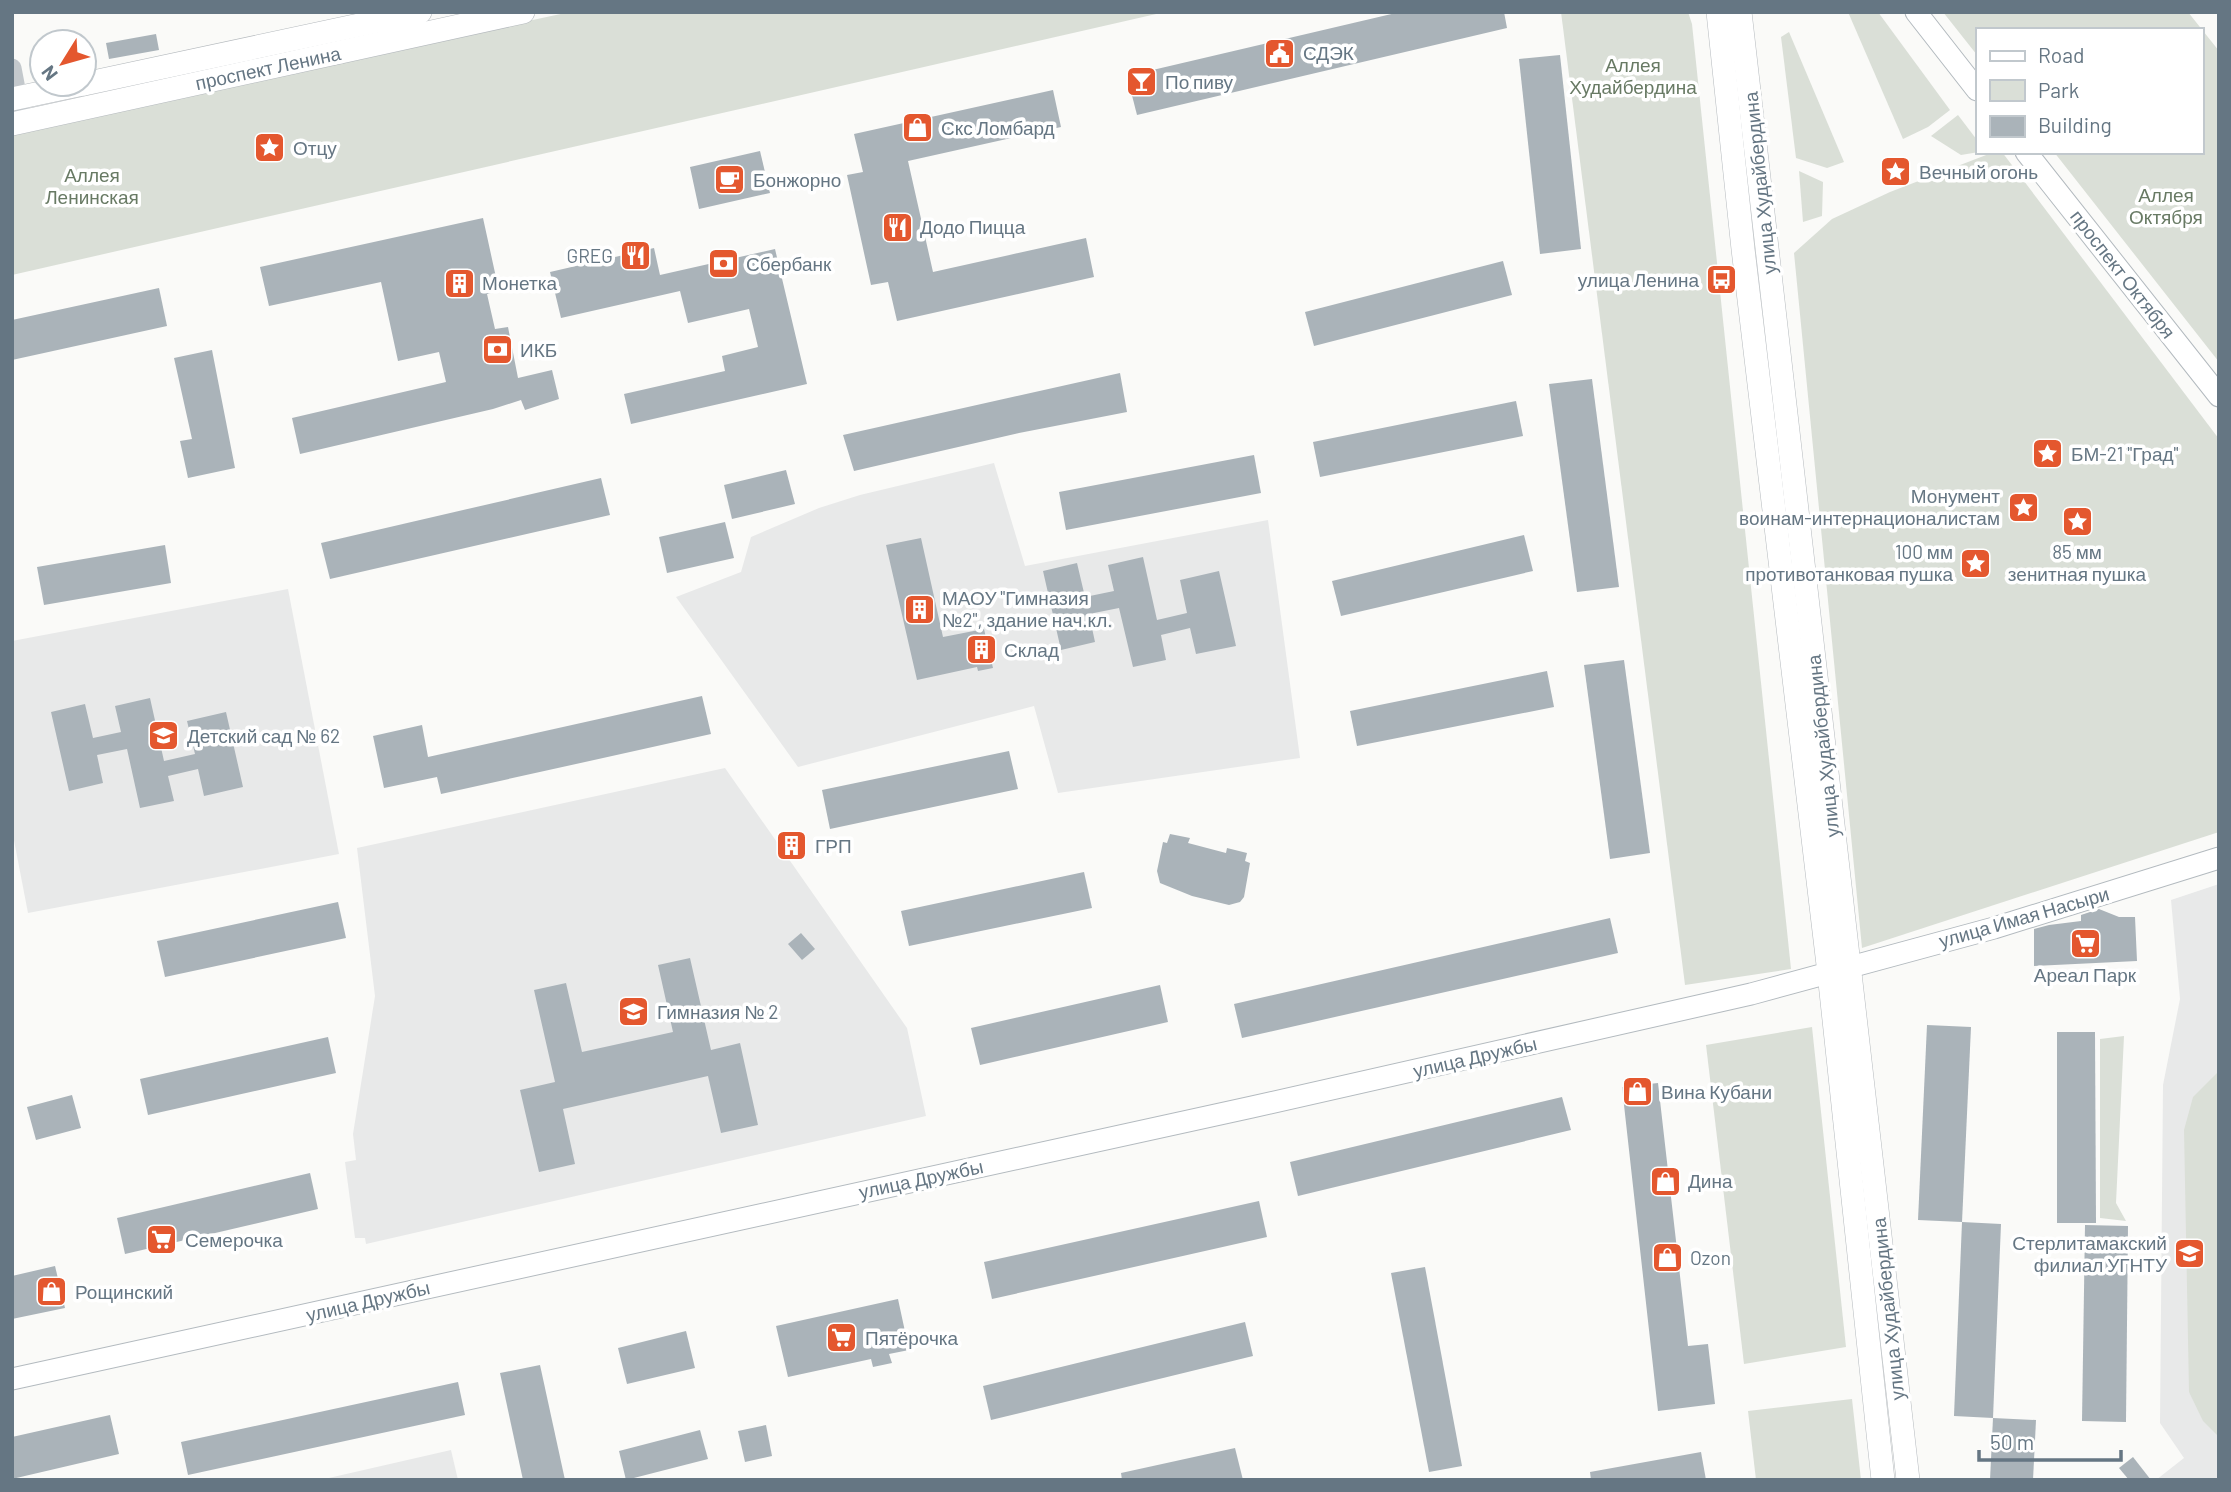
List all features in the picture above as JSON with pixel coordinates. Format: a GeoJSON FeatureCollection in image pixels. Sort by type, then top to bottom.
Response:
{"type":"FeatureCollection","features":[{"type":"Feature","properties":{"kind":"main road","name":"проспект Ленина"},"geometry":{"type":"LineString","coordinates":[[98,81],[420,12]]}},
{"type":"Feature","properties":{"kind":"main road","name":"проспект Ленина"},"geometry":{"type":"LineString","coordinates":[[17,123],[523,12]]}},
{"type":"Feature","properties":{"kind":"main road","name":"улица Худайбердина"},"geometry":{"type":"LineString","coordinates":[[1718,12],[1743,248],[1908,1480]]}},
{"type":"Feature","properties":{"kind":"main road","name":"улица Худайбердина"},"geometry":{"type":"LineString","coordinates":[[1740,12],[1839,970],[1883,1480]]}},
{"type":"Feature","properties":{"kind":"main road"},"geometry":{"type":"LineString","coordinates":[[1916,12],[1976,89]]}},
{"type":"Feature","properties":{"kind":"main road","name":"проспект Октября"},"geometry":{"type":"LineString","coordinates":[[2028,154],[2219,396]]}},
{"type":"Feature","properties":{"kind":"main road","name":"улица Имая Насыри"},"geometry":{"type":"LineString","coordinates":[[1839,970],[1994,928],[2219,858]]}},
{"type":"Feature","properties":{"kind":"main road","name":"улица Дружбы"},"geometry":{"type":"LineString","coordinates":[[12,1379],[1252,1107],[1751,995],[1839,970]]}},
{"type":"Feature","properties":{"kind":"street"},"geometry":{"type":"LineString","coordinates":[[12,68],[17,123]]}},
{"type":"Feature","properties":{"kind":"shaded area"},"geometry":{"type":"Polygon","coordinates":[[[994,463],[1025,566],[1268,520],[1300,758],[1058,793],[1034,706],[798,767],[676,597],[741,572],[751,537],[819,508],[860,495],[994,463]]]}},
{"type":"Feature","properties":{"kind":"shaded area","name":"Детский сад № 62"},"geometry":{"type":"Polygon","coordinates":[[[288,589],[339,854],[28,913],[12,830],[12,641],[288,589]]]}},
{"type":"Feature","properties":{"kind":"shaded area","name":"Гимназия № 2"},"geometry":{"type":"Polygon","coordinates":[[[725,768],[907,1028],[926,1116],[366,1244],[365,1238],[355,1238],[345,1162],[356,1160],[353,1134],[375,996],[357,848],[725,768]]]}},
{"type":"Feature","properties":{"kind":"shaded area","name":"Стерлитамакский филиал УГНТУ"},"geometry":{"type":"Polygon","coordinates":[[[2219,884],[2219,1480],[2156,1480],[2184,1458],[2160,1423],[2163,1085],[2180,999],[2171,900],[2219,884]]]}},
{"type":"Feature","properties":{"kind":"shaded area"},"geometry":{"type":"Polygon","coordinates":[[[451,1450],[458,1480],[320,1480],[451,1450]]]}},
{"type":"Feature","properties":{"kind":"green space","name":"Аллея Ленинская"},"geometry":{"type":"Polygon","coordinates":[[[570,12],[1165,12],[12,275],[12,131],[570,12]]]}},
{"type":"Feature","properties":{"kind":"green space","name":"Аллея Худайбердина"},"geometry":{"type":"Polygon","coordinates":[[[1561,12],[1688,12],[1692,24],[1791,969],[1685,985],[1561,12]]]}},
{"type":"Feature","properties":{"kind":"green space"},"geometry":{"type":"Polygon","coordinates":[[[1848,12],[1878,12],[1950,110],[1928,127],[1903,139],[1848,12]]]}},
{"type":"Feature","properties":{"kind":"green space","name":"Аллея Октября"},"geometry":{"type":"Polygon","coordinates":[[[1943,12],[2188,12],[2201,28],[1976,28],[1976,54],[1943,12]]]}},
{"type":"Feature","properties":{"kind":"green space","name":"Аллея Октября"},"geometry":{"type":"Polygon","coordinates":[[[2203,31],[2219,51],[2219,362],[2056,154],[2203,154],[2203,31]]]}},
{"type":"Feature","properties":{"kind":"green space"},"geometry":{"type":"Polygon","coordinates":[[[1789,32],[1844,162],[1827,168],[1796,158],[1781,37],[1789,32]]]}},
{"type":"Feature","properties":{"kind":"green space"},"geometry":{"type":"Polygon","coordinates":[[[1958,115],[1976,139],[1976,152],[1961,155],[1931,136],[1958,115]]]}},
{"type":"Feature","properties":{"kind":"green space"},"geometry":{"type":"Polygon","coordinates":[[[1989,154],[2004,154],[2219,439],[2219,832],[1862,948],[1794,253],[1832,219],[1890,192],[1989,154]]]}},
{"type":"Feature","properties":{"kind":"green space"},"geometry":{"type":"Polygon","coordinates":[[[1799,171],[1823,182],[1822,216],[1803,222],[1799,171]]]}},
{"type":"Feature","properties":{"kind":"green space"},"geometry":{"type":"Polygon","coordinates":[[[1812,1027],[1846,1347],[1744,1364],[1706,1045],[1812,1027]]]}},
{"type":"Feature","properties":{"kind":"green space"},"geometry":{"type":"Polygon","coordinates":[[[2124,1036],[2116,1203],[2126,1221],[2100,1218],[2100,1039],[2124,1036]]]}},
{"type":"Feature","properties":{"kind":"green space"},"geometry":{"type":"Polygon","coordinates":[[[2219,1071],[2219,1437],[2203,1421],[2189,1392],[2184,1130],[2193,1097],[2219,1071]]]}},
{"type":"Feature","properties":{"kind":"green space"},"geometry":{"type":"Polygon","coordinates":[[[1852,1399],[1861,1480],[1756,1480],[1748,1411],[1852,1399]]]}},
{"type":"Feature","properties":{"kind":"building"},"geometry":{"type":"Polygon","coordinates":[[[1400,12],[1504,12],[1507,28],[1137,115],[1127,76],[1400,12]]]}},
{"type":"Feature","properties":{"kind":"building"},"geometry":{"type":"Polygon","coordinates":[[[156,34],[159,50],[109,59],[106,43],[156,34]]]}},
{"type":"Feature","properties":{"kind":"building"},"geometry":{"type":"Polygon","coordinates":[[[1560,55],[1581,249],[1540,254],[1519,59],[1560,55]]]}},
{"type":"Feature","properties":{"kind":"building"},"geometry":{"type":"Polygon","coordinates":[[[1053,90],[1061,127],[908,161],[933,272],[1086,238],[1094,277],[897,321],[888,282],[871,285],[847,175],[863,172],[854,134],[1053,90]]]}},
{"type":"Feature","properties":{"kind":"building","name":"Бонжорно"},"geometry":{"type":"Polygon","coordinates":[[[760,151],[770,193],[699,209],[690,167],[760,151]]]}},
{"type":"Feature","properties":{"kind":"building"},"geometry":{"type":"Polygon","coordinates":[[[483,218],[499,291],[487,294],[495,329],[508,327],[518,378],[552,370],[559,399],[525,410],[521,400],[300,454],[292,418],[446,382],[439,352],[398,361],[381,282],[269,306],[260,267],[483,218]]]}},
{"type":"Feature","properties":{"kind":"building"},"geometry":{"type":"Polygon","coordinates":[[[654,248],[660,275],[775,249],[807,384],[631,424],[624,394],[725,371],[722,356],[758,347],[749,309],[688,323],[680,291],[561,318],[550,272],[654,248]]]}},
{"type":"Feature","properties":{"kind":"building"},"geometry":{"type":"Polygon","coordinates":[[[1503,261],[1512,295],[1314,346],[1305,312],[1503,261]]]}},
{"type":"Feature","properties":{"kind":"building"},"geometry":{"type":"Polygon","coordinates":[[[159,288],[167,326],[12,360],[12,320],[159,288]]]}},
{"type":"Feature","properties":{"kind":"building"},"geometry":{"type":"Polygon","coordinates":[[[212,350],[235,468],[188,478],[180,441],[192,439],[174,358],[212,350]]]}},
{"type":"Feature","properties":{"kind":"building"},"geometry":{"type":"Polygon","coordinates":[[[1120,373],[1127,412],[1019,433],[854,471],[843,435],[1120,373]]]}},
{"type":"Feature","properties":{"kind":"building"},"geometry":{"type":"Polygon","coordinates":[[[1592,379],[1619,587],[1577,592],[1549,384],[1592,379]]]}},
{"type":"Feature","properties":{"kind":"building"},"geometry":{"type":"Polygon","coordinates":[[[1516,401],[1523,436],[1320,477],[1313,442],[1516,401]]]}},
{"type":"Feature","properties":{"kind":"building"},"geometry":{"type":"Polygon","coordinates":[[[1254,455],[1261,493],[1066,530],[1059,492],[1254,455]]]}},
{"type":"Feature","properties":{"kind":"building"},"geometry":{"type":"Polygon","coordinates":[[[786,470],[795,504],[732,519],[724,485],[786,470]]]}},
{"type":"Feature","properties":{"kind":"building"},"geometry":{"type":"Polygon","coordinates":[[[601,478],[610,515],[330,579],[321,543],[601,478]]]}},
{"type":"Feature","properties":{"kind":"building"},"geometry":{"type":"Polygon","coordinates":[[[725,522],[734,558],[667,573],[659,537],[725,522]]]}},
{"type":"Feature","properties":{"kind":"building"},"geometry":{"type":"Polygon","coordinates":[[[1524,535],[1533,571],[1341,616],[1332,581],[1524,535]]]}},
{"type":"Feature","properties":{"kind":"building","name":"МАОУ \"Гимназия №2\", здание нач.кл."},"geometry":{"type":"Polygon","coordinates":[[[921,538],[943,637],[984,629],[993,668],[978,671],[977,667],[917,680],[886,545],[921,538]]]}},
{"type":"Feature","properties":{"kind":"building"},"geometry":{"type":"Polygon","coordinates":[[[165,545],[171,583],[44,605],[37,567],[165,545]]]}},
{"type":"Feature","properties":{"kind":"building"},"geometry":{"type":"Polygon","coordinates":[[[1143,557],[1157,620],[1187,613],[1180,580],[1219,571],[1236,646],[1196,654],[1190,628],[1161,635],[1166,660],[1133,667],[1119,608],[1089,614],[1095,642],[1061,650],[1043,571],[1077,563],[1085,597],[1114,591],[1108,565],[1143,557]]]}},
{"type":"Feature","properties":{"kind":"building"},"geometry":{"type":"Polygon","coordinates":[[[1624,660],[1650,853],[1610,859],[1584,665],[1624,660]]]}},
{"type":"Feature","properties":{"kind":"building"},"geometry":{"type":"Polygon","coordinates":[[[1547,671],[1554,707],[1357,746],[1350,711],[1547,671]]]}},
{"type":"Feature","properties":{"kind":"building"},"geometry":{"type":"Polygon","coordinates":[[[702,696],[711,734],[441,794],[437,777],[384,788],[373,736],[422,725],[428,757],[702,696]]]}},
{"type":"Feature","properties":{"kind":"building"},"geometry":{"type":"Polygon","coordinates":[[[150,698],[164,761],[195,754],[187,721],[226,712],[243,787],[204,796],[198,769],[168,776],[174,801],[140,808],[127,749],[97,755],[103,783],[69,791],[51,712],[85,704],[93,738],[121,732],[115,706],[150,698]]]}},
{"type":"Feature","properties":{"kind":"building"},"geometry":{"type":"Polygon","coordinates":[[[1009,751],[1018,789],[830,829],[822,790],[1009,751]]]}},
{"type":"Feature","properties":{"kind":"building"},"geometry":{"type":"Polygon","coordinates":[[[1170,834],[1190,838],[1188,843],[1226,853],[1227,848],[1247,853],[1245,861],[1250,863],[1244,897],[1240,902],[1229,905],[1192,896],[1160,883],[1157,871],[1163,842],[1167,843],[1170,834]]]}},
{"type":"Feature","properties":{"kind":"building"},"geometry":{"type":"Polygon","coordinates":[[[1084,872],[1092,908],[909,946],[901,911],[1084,872]]]}},
{"type":"Feature","properties":{"kind":"building"},"geometry":{"type":"Polygon","coordinates":[[[338,902],[346,938],[165,977],[157,941],[338,902]]]}},
{"type":"Feature","properties":{"kind":"building","name":"Ареал Парк"},"geometry":{"type":"Polygon","coordinates":[[[2099,909],[2119,917],[2135,917],[2137,961],[2034,966],[2034,929],[2081,921],[2081,915],[2099,909]]]}},
{"type":"Feature","properties":{"kind":"building"},"geometry":{"type":"Polygon","coordinates":[[[1610,918],[1618,953],[1242,1038],[1234,1004],[1610,918]]]}},
{"type":"Feature","properties":{"kind":"building"},"geometry":{"type":"Polygon","coordinates":[[[801,933],[815,949],[802,960],[788,944],[801,933]]]}},
{"type":"Feature","properties":{"kind":"building"},"geometry":{"type":"Polygon","coordinates":[[[690,958],[711,1050],[740,1043],[758,1125],[721,1133],[708,1076],[563,1109],[575,1164],[539,1172],[520,1090],[555,1082],[534,990],[566,983],[582,1052],[673,1032],[658,965],[690,958]]]}},
{"type":"Feature","properties":{"kind":"building"},"geometry":{"type":"Polygon","coordinates":[[[1160,985],[1168,1022],[980,1065],[971,1028],[1160,985]]]}},
{"type":"Feature","properties":{"kind":"building"},"geometry":{"type":"Polygon","coordinates":[[[1927,1025],[1971,1027],[1962,1222],[1918,1220],[1927,1025]]]}},
{"type":"Feature","properties":{"kind":"building"},"geometry":{"type":"Polygon","coordinates":[[[2057,1032],[2095,1032],[2096,1223],[2057,1223],[2057,1032]]]}},
{"type":"Feature","properties":{"kind":"building"},"geometry":{"type":"Polygon","coordinates":[[[328,1037],[336,1073],[148,1115],[140,1079],[328,1037]]]}},
{"type":"Feature","properties":{"kind":"building"},"geometry":{"type":"Polygon","coordinates":[[[1658,1083],[1688,1346],[1708,1344],[1715,1404],[1658,1411],[1622,1087],[1658,1083]]]}},
{"type":"Feature","properties":{"kind":"building"},"geometry":{"type":"Polygon","coordinates":[[[72,1095],[81,1128],[36,1140],[27,1107],[72,1095]]]}},
{"type":"Feature","properties":{"kind":"building"},"geometry":{"type":"Polygon","coordinates":[[[1562,1097],[1571,1130],[1298,1196],[1290,1162],[1562,1097]]]}},
{"type":"Feature","properties":{"kind":"building"},"geometry":{"type":"Polygon","coordinates":[[[310,1173],[318,1209],[125,1254],[117,1218],[310,1173]]]}},
{"type":"Feature","properties":{"kind":"building"},"geometry":{"type":"Polygon","coordinates":[[[1259,1201],[1267,1237],[992,1299],[984,1262],[1259,1201]]]}},
{"type":"Feature","properties":{"kind":"building"},"geometry":{"type":"Polygon","coordinates":[[[1962,1222],[2001,1224],[1993,1418],[1954,1416],[1962,1222]]]}},
{"type":"Feature","properties":{"kind":"building"},"geometry":{"type":"Polygon","coordinates":[[[2085,1225],[2128,1226],[2126,1422],[2082,1421],[2085,1225]]]}},
{"type":"Feature","properties":{"kind":"building"},"geometry":{"type":"Polygon","coordinates":[[[55,1266],[65,1308],[12,1319],[12,1276],[55,1266]]]}},
{"type":"Feature","properties":{"kind":"building"},"geometry":{"type":"Polygon","coordinates":[[[1425,1267],[1462,1466],[1429,1472],[1391,1273],[1425,1267]]]}},
{"type":"Feature","properties":{"kind":"building","name":"Пятёрочка"},"geometry":{"type":"Polygon","coordinates":[[[898,1299],[909,1350],[889,1354],[892,1363],[873,1367],[871,1359],[788,1377],[776,1326],[898,1299]]]}},
{"type":"Feature","properties":{"kind":"building"},"geometry":{"type":"Polygon","coordinates":[[[1245,1322],[1253,1356],[991,1420],[983,1386],[1245,1322]]]}},
{"type":"Feature","properties":{"kind":"building"},"geometry":{"type":"Polygon","coordinates":[[[686,1331],[695,1368],[627,1384],[618,1348],[686,1331]]]}},
{"type":"Feature","properties":{"kind":"building"},"geometry":{"type":"Polygon","coordinates":[[[540,1365],[565,1480],[523,1480],[500,1373],[540,1365]]]}},
{"type":"Feature","properties":{"kind":"building"},"geometry":{"type":"Polygon","coordinates":[[[458,1382],[465,1415],[188,1475],[181,1442],[458,1382]]]}},
{"type":"Feature","properties":{"kind":"building"},"geometry":{"type":"Polygon","coordinates":[[[110,1415],[119,1454],[12,1479],[12,1437],[110,1415]]]}},
{"type":"Feature","properties":{"kind":"building"},"geometry":{"type":"Polygon","coordinates":[[[1993,1418],[2036,1420],[2033,1480],[1990,1480],[1993,1418]]]}},
{"type":"Feature","properties":{"kind":"building"},"geometry":{"type":"Polygon","coordinates":[[[766,1425],[772,1456],[745,1462],[738,1431],[766,1425]]]}},
{"type":"Feature","properties":{"kind":"building"},"geometry":{"type":"Polygon","coordinates":[[[700,1430],[708,1459],[626,1480],[619,1451],[700,1430]]]}},
{"type":"Feature","properties":{"kind":"building"},"geometry":{"type":"Polygon","coordinates":[[[1235,1448],[1243,1480],[1122,1480],[1121,1473],[1235,1448]]]}},
{"type":"Feature","properties":{"kind":"building"},"geometry":{"type":"Polygon","coordinates":[[[1701,1452],[1706,1480],[1591,1480],[1590,1472],[1701,1452]]]}},
{"type":"Feature","properties":{"kind":"building"},"geometry":{"type":"Polygon","coordinates":[[[2133,1457],[2151,1480],[2129,1480],[2119,1468],[2133,1457]]]}},
{"type":"Feature","properties":{"kind":"place","name":"СДЭК"},"geometry":{"type":"Point","coordinates":[1280,53]}},
{"type":"Feature","properties":{"kind":"place","name":"По пиву"},"geometry":{"type":"Point","coordinates":[1142,82]}},
{"type":"Feature","properties":{"kind":"place","name":"Скс Ломбард"},"geometry":{"type":"Point","coordinates":[918,128]}},
{"type":"Feature","properties":{"kind":"place","name":"Отцу"},"geometry":{"type":"Point","coordinates":[270,148]}},
{"type":"Feature","properties":{"kind":"place","name":"Вечный огонь"},"geometry":{"type":"Point","coordinates":[1896,172]}},
{"type":"Feature","properties":{"kind":"place","name":"Бонжорно"},"geometry":{"type":"Point","coordinates":[730,180]}},
{"type":"Feature","properties":{"kind":"place","name":"Додо Пицца"},"geometry":{"type":"Point","coordinates":[897,227]}},
{"type":"Feature","properties":{"kind":"place","name":"GREG"},"geometry":{"type":"Point","coordinates":[636,256]}},
{"type":"Feature","properties":{"kind":"place","name":"Сбербанк"},"geometry":{"type":"Point","coordinates":[723,264]}},
{"type":"Feature","properties":{"kind":"place","name":"улица Ленина"},"geometry":{"type":"Point","coordinates":[1722,280]}},
{"type":"Feature","properties":{"kind":"place","name":"Монетка"},"geometry":{"type":"Point","coordinates":[459,283]}},
{"type":"Feature","properties":{"kind":"place","name":"ИКБ"},"geometry":{"type":"Point","coordinates":[497,350]}},
{"type":"Feature","properties":{"kind":"place","name":"БМ-21 \"Град\""},"geometry":{"type":"Point","coordinates":[2048,454]}},
{"type":"Feature","properties":{"kind":"place","name":"Монумент воинам-интернационалистам"},"geometry":{"type":"Point","coordinates":[2023,507]}},
{"type":"Feature","properties":{"kind":"place","name":"85 мм зенитная пушка"},"geometry":{"type":"Point","coordinates":[2077,521]}},
{"type":"Feature","properties":{"kind":"place","name":"100 мм противотанковая пушка"},"geometry":{"type":"Point","coordinates":[1976,563]}},
{"type":"Feature","properties":{"kind":"place","name":"МАОУ \"Гимназия №2\", здание нач.кл."},"geometry":{"type":"Point","coordinates":[919,609]}},
{"type":"Feature","properties":{"kind":"place","name":"Склад"},"geometry":{"type":"Point","coordinates":[981,650]}},
{"type":"Feature","properties":{"kind":"place","name":"Детский сад № 62"},"geometry":{"type":"Point","coordinates":[164,736]}},
{"type":"Feature","properties":{"kind":"place","name":"ГРП"},"geometry":{"type":"Point","coordinates":[792,846]}},
{"type":"Feature","properties":{"kind":"place","name":"Ареал Парк"},"geometry":{"type":"Point","coordinates":[2085,944]}},
{"type":"Feature","properties":{"kind":"place","name":"Гимназия № 2"},"geometry":{"type":"Point","coordinates":[634,1012]}},
{"type":"Feature","properties":{"kind":"place","name":"Вина Кубани"},"geometry":{"type":"Point","coordinates":[1638,1092]}},
{"type":"Feature","properties":{"kind":"place","name":"Дина"},"geometry":{"type":"Point","coordinates":[1665,1181]}},
{"type":"Feature","properties":{"kind":"place","name":"Семерочка"},"geometry":{"type":"Point","coordinates":[162,1240]}},
{"type":"Feature","properties":{"kind":"place","name":"Стерлитамакский филиал УГНТУ"},"geometry":{"type":"Point","coordinates":[2190,1254]}},
{"type":"Feature","properties":{"kind":"place","name":"Ozon"},"geometry":{"type":"Point","coordinates":[1667,1258]}},
{"type":"Feature","properties":{"kind":"place","name":"Рощинский"},"geometry":{"type":"Point","coordinates":[52,1292]}},
{"type":"Feature","properties":{"kind":"place","name":"Пятёрочка"},"geometry":{"type":"Point","coordinates":[842,1338]}}]}
